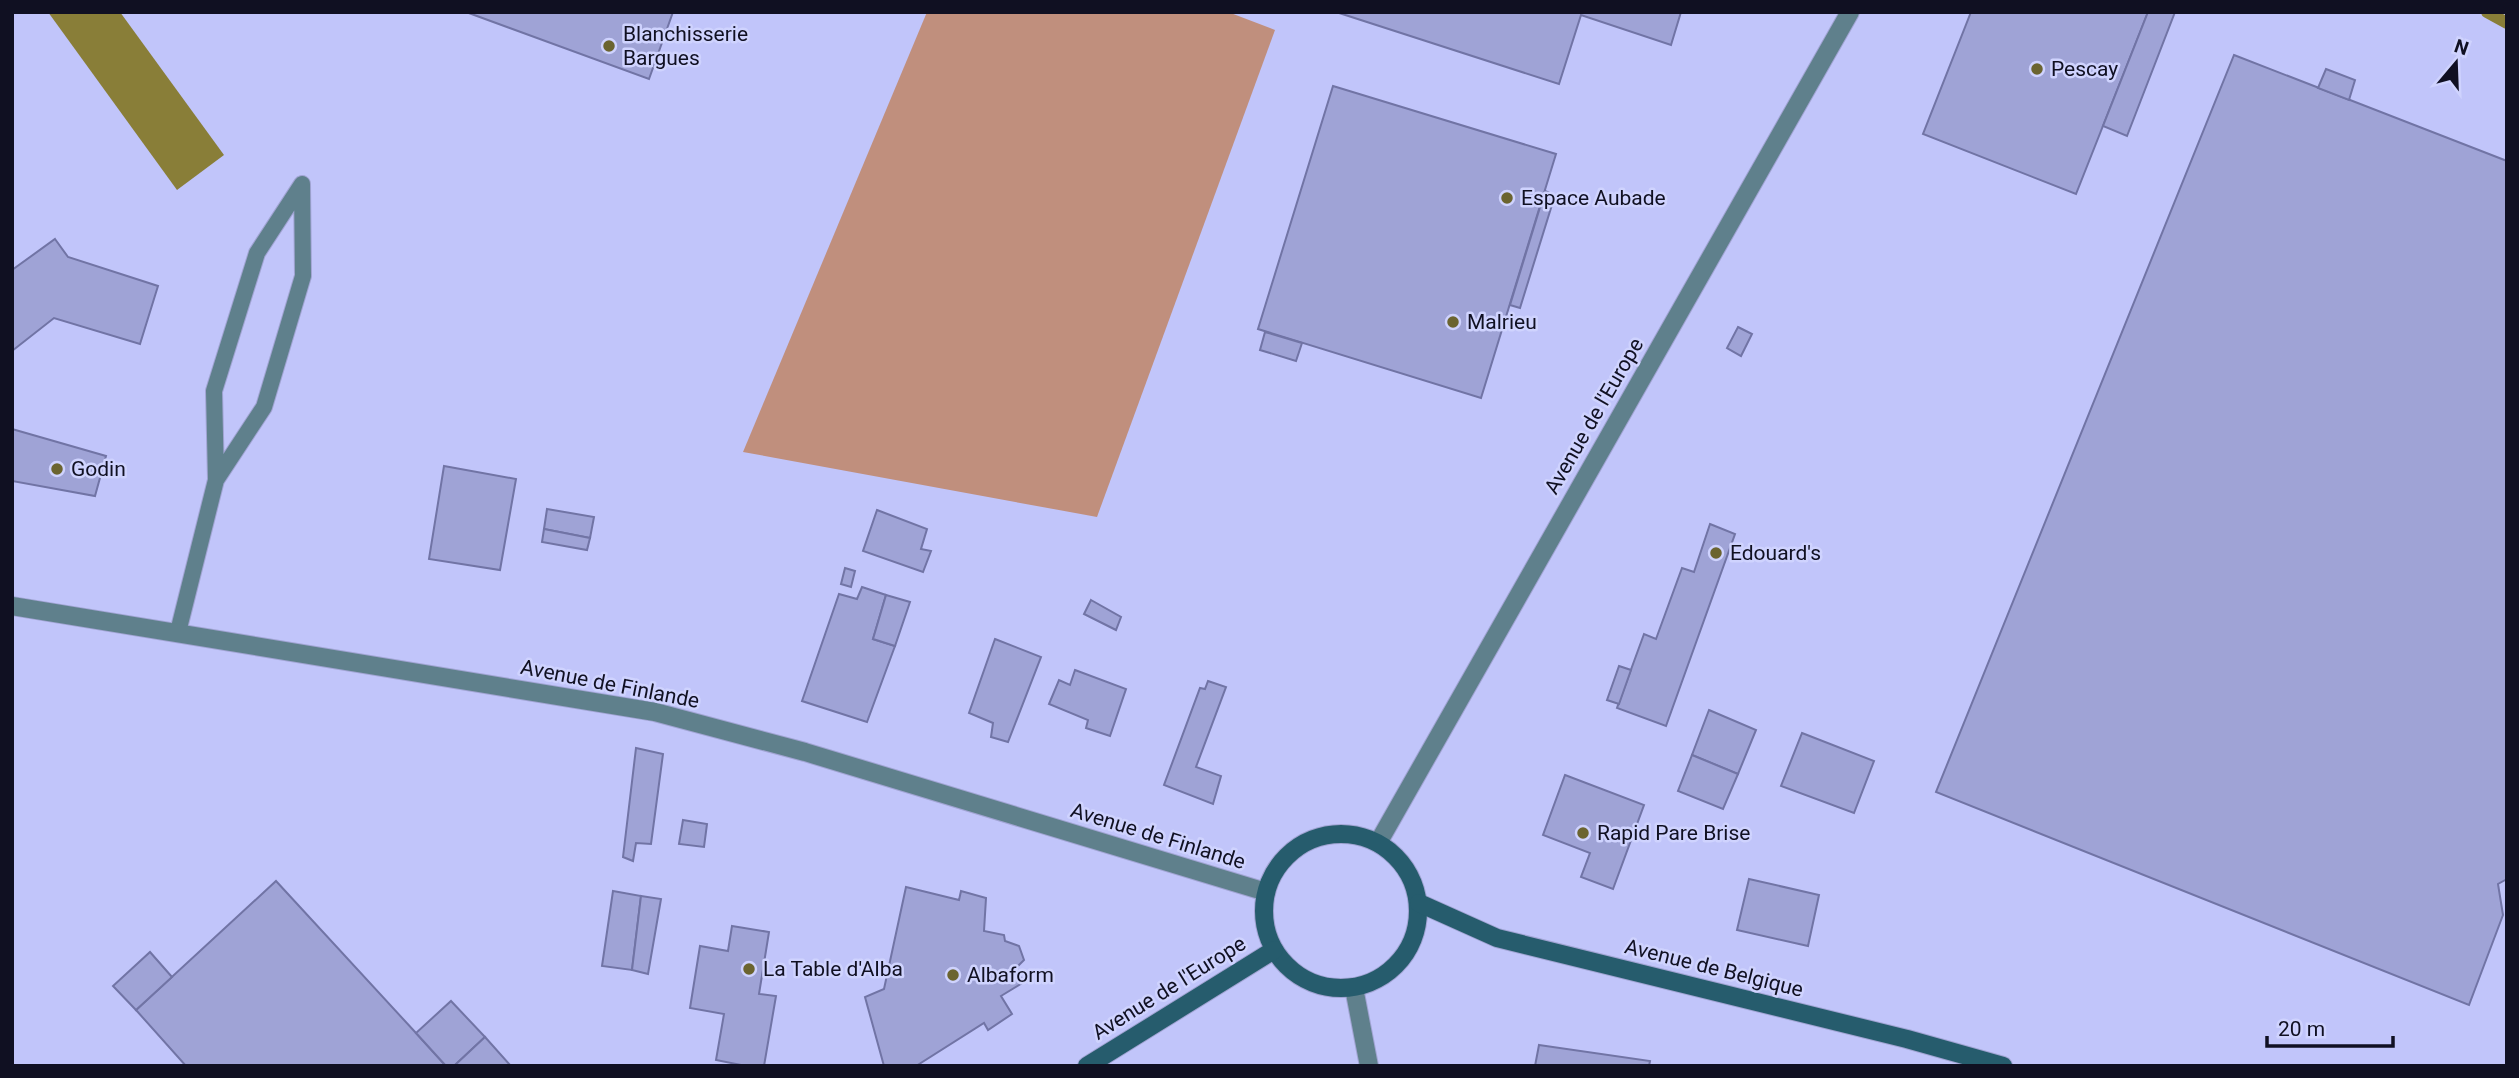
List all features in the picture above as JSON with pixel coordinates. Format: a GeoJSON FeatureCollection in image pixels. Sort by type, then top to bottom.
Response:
{"type":"FeatureCollection","features":[{"type":"Feature","properties":{"kind":"street","name":"Avenue de l'Europe"},"geometry":{"type":"LineString","coordinates":[[1378,843],[1850,12]]}},
{"type":"Feature","properties":{"kind":"street","name":"Avenue de Finlande"},"geometry":{"type":"LineString","coordinates":[[12,606],[655,712],[804,752],[1266,892]]}},
{"type":"Feature","properties":{"kind":"street"},"geometry":{"type":"LineString","coordinates":[[1332,834],[1356,835],[1378,843],[1406,868],[1414,885],[1419,903],[1418,927],[1410,948],[1396,967],[1377,981],[1354,988],[1331,988],[1308,981],[1289,968],[1274,950],[1266,932],[1266,892],[1275,871],[1290,853],[1309,841],[1332,834]]}},
{"type":"Feature","properties":{"kind":"street","name":"Avenue de Belgique"},"geometry":{"type":"LineString","coordinates":[[1419,903],[1497,937],[1907,1039],[2003,1066]]}},
{"type":"Feature","properties":{"kind":"street","name":"Avenue de l'Europe"},"geometry":{"type":"LineString","coordinates":[[1087,1066],[1274,950]]}},
{"type":"Feature","properties":{"kind":"street"},"geometry":{"type":"LineString","coordinates":[[1354,988],[1369,1066]]}},
{"type":"Feature","properties":{"kind":"lane"},"geometry":{"type":"LineString","coordinates":[[178,632],[216,480],[214,391],[257,253],[302,184],[303,276],[264,407],[216,480]]}},
{"type":"Feature","properties":{"kind":"shaded area"},"geometry":{"type":"Polygon","coordinates":[[[48,12],[120,12],[224,155],[177,190],[48,12]]]}},
{"type":"Feature","properties":{"kind":"shaded area"},"geometry":{"type":"Polygon","coordinates":[[[927,12],[1228,12],[1275,30],[1097,517],[743,452],[927,12]]]}},
{"type":"Feature","properties":{"kind":"building","name":"Blanchisserie Bargues"},"geometry":{"type":"Polygon","coordinates":[[[466,12],[673,12],[649,79],[466,12]]]}},
{"type":"Feature","properties":{"kind":"building"},"geometry":{"type":"Polygon","coordinates":[[[1336,12],[1681,12],[1671,45],[1581,15],[1559,84],[1336,12]]]}},
{"type":"Feature","properties":{"kind":"building","name":"Pescay"},"geometry":{"type":"Polygon","coordinates":[[[1971,12],[2148,12],[2076,194],[1923,134],[1971,12]]]}},
{"type":"Feature","properties":{"kind":"building"},"geometry":{"type":"Polygon","coordinates":[[[2148,12],[2175,12],[2127,136],[2103,126],[2148,12]]]}},
{"type":"Feature","properties":{"kind":"building"},"geometry":{"type":"Polygon","coordinates":[[[2234,55],[2507,161],[2507,879],[2498,884],[2503,915],[2469,1005],[1936,792],[2234,55]]]}},
{"type":"Feature","properties":{"kind":"building"},"geometry":{"type":"Polygon","coordinates":[[[2326,69],[2355,80],[2349,100],[2318,88],[2326,69]]]}},
{"type":"Feature","properties":{"kind":"building"},"geometry":{"type":"Polygon","coordinates":[[[1333,86],[1556,154],[1481,398],[1258,329],[1333,86]]]}},
{"type":"Feature","properties":{"kind":"building"},"geometry":{"type":"Polygon","coordinates":[[[1545,191],[1555,195],[1520,308],[1510,305],[1545,191]]]}},
{"type":"Feature","properties":{"kind":"building"},"geometry":{"type":"Polygon","coordinates":[[[55,239],[68,257],[158,286],[140,344],[54,318],[12,351],[12,270],[55,239]]]}},
{"type":"Feature","properties":{"kind":"building"},"geometry":{"type":"Polygon","coordinates":[[[1738,327],[1752,334],[1741,356],[1727,348],[1738,327]]]}},
{"type":"Feature","properties":{"kind":"building"},"geometry":{"type":"Polygon","coordinates":[[[1265,332],[1302,343],[1296,361],[1260,350],[1265,332]]]}},
{"type":"Feature","properties":{"kind":"building","name":"Godin"},"geometry":{"type":"Polygon","coordinates":[[[12,429],[106,456],[95,496],[12,481],[12,429]]]}},
{"type":"Feature","properties":{"kind":"building"},"geometry":{"type":"Polygon","coordinates":[[[444,466],[516,479],[500,570],[429,559],[444,466]]]}},
{"type":"Feature","properties":{"kind":"building"},"geometry":{"type":"Polygon","coordinates":[[[547,509],[594,517],[590,538],[544,529],[547,509]]]}},
{"type":"Feature","properties":{"kind":"building"},"geometry":{"type":"Polygon","coordinates":[[[877,510],[927,529],[921,549],[931,551],[923,572],[863,551],[877,510]]]}},
{"type":"Feature","properties":{"kind":"building"},"geometry":{"type":"Polygon","coordinates":[[[1710,524],[1735,534],[1666,726],[1617,708],[1644,634],[1656,639],[1682,568],[1694,572],[1710,524]]]}},
{"type":"Feature","properties":{"kind":"building"},"geometry":{"type":"Polygon","coordinates":[[[544,529],[590,538],[587,550],[542,542],[544,529]]]}},
{"type":"Feature","properties":{"kind":"building"},"geometry":{"type":"Polygon","coordinates":[[[845,568],[855,571],[851,587],[841,584],[845,568]]]}},
{"type":"Feature","properties":{"kind":"building"},"geometry":{"type":"Polygon","coordinates":[[[862,587],[886,595],[873,639],[895,646],[867,722],[802,701],[839,594],[857,599],[862,587]]]}},
{"type":"Feature","properties":{"kind":"building"},"geometry":{"type":"Polygon","coordinates":[[[886,595],[910,602],[895,646],[873,639],[886,595]]]}},
{"type":"Feature","properties":{"kind":"building"},"geometry":{"type":"Polygon","coordinates":[[[1091,600],[1121,617],[1116,630],[1084,614],[1091,600]]]}},
{"type":"Feature","properties":{"kind":"building"},"geometry":{"type":"Polygon","coordinates":[[[995,639],[1041,657],[1008,742],[991,737],[993,723],[969,713],[995,639]]]}},
{"type":"Feature","properties":{"kind":"building"},"geometry":{"type":"Polygon","coordinates":[[[1619,666],[1631,670],[1619,704],[1607,700],[1619,666]]]}},
{"type":"Feature","properties":{"kind":"building"},"geometry":{"type":"Polygon","coordinates":[[[1075,670],[1126,689],[1110,736],[1086,728],[1088,720],[1049,704],[1059,680],[1070,685],[1075,670]]]}},
{"type":"Feature","properties":{"kind":"building"},"geometry":{"type":"Polygon","coordinates":[[[1208,681],[1226,687],[1196,767],[1221,776],[1213,804],[1164,785],[1200,688],[1205,689],[1208,681]]]}},
{"type":"Feature","properties":{"kind":"building"},"geometry":{"type":"Polygon","coordinates":[[[1709,710],[1756,730],[1738,774],[1692,755],[1709,710]]]}},
{"type":"Feature","properties":{"kind":"building"},"geometry":{"type":"Polygon","coordinates":[[[1802,733],[1874,761],[1854,813],[1781,786],[1802,733]]]}},
{"type":"Feature","properties":{"kind":"building"},"geometry":{"type":"Polygon","coordinates":[[[636,748],[663,754],[651,844],[636,843],[633,861],[623,857],[636,748]]]}},
{"type":"Feature","properties":{"kind":"building"},"geometry":{"type":"Polygon","coordinates":[[[1692,755],[1738,774],[1723,809],[1678,791],[1692,755]]]}},
{"type":"Feature","properties":{"kind":"building"},"geometry":{"type":"Polygon","coordinates":[[[1565,775],[1644,805],[1613,889],[1581,877],[1590,853],[1543,835],[1565,775]]]}},
{"type":"Feature","properties":{"kind":"building"},"geometry":{"type":"Polygon","coordinates":[[[683,820],[707,824],[704,847],[679,844],[683,820]]]}},
{"type":"Feature","properties":{"kind":"building"},"geometry":{"type":"Polygon","coordinates":[[[1749,879],[1819,895],[1808,946],[1737,930],[1749,879]]]}},
{"type":"Feature","properties":{"kind":"building"},"geometry":{"type":"Polygon","coordinates":[[[276,881],[446,1066],[186,1066],[136,1010],[276,881]]]}},
{"type":"Feature","properties":{"kind":"building"},"geometry":{"type":"Polygon","coordinates":[[[906,887],[959,900],[961,891],[986,898],[984,931],[1004,935],[1005,941],[1019,946],[1024,960],[1017,967],[1024,982],[1001,996],[1012,1014],[988,1030],[984,1023],[916,1066],[884,1066],[865,997],[884,989],[906,887]]]}},
{"type":"Feature","properties":{"kind":"building"},"geometry":{"type":"Polygon","coordinates":[[[613,891],[641,896],[632,970],[602,966],[613,891]]]}},
{"type":"Feature","properties":{"kind":"building"},"geometry":{"type":"Polygon","coordinates":[[[641,896],[661,899],[648,974],[632,970],[641,896]]]}},
{"type":"Feature","properties":{"kind":"building"},"geometry":{"type":"Polygon","coordinates":[[[732,926],[769,932],[759,994],[776,996],[764,1066],[746,1066],[716,1060],[724,1014],[690,1008],[700,946],[728,951],[732,926]]]}},
{"type":"Feature","properties":{"kind":"building"},"geometry":{"type":"Polygon","coordinates":[[[150,952],[172,977],[136,1010],[113,986],[150,952]]]}},
{"type":"Feature","properties":{"kind":"building"},"geometry":{"type":"Polygon","coordinates":[[[451,1001],[485,1037],[454,1066],[446,1066],[416,1033],[451,1001]]]}},
{"type":"Feature","properties":{"kind":"building"},"geometry":{"type":"Polygon","coordinates":[[[485,1037],[511,1066],[454,1066],[485,1037]]]}},
{"type":"Feature","properties":{"kind":"building"},"geometry":{"type":"Polygon","coordinates":[[[1539,1045],[1650,1061],[1649,1066],[1535,1066],[1539,1045]]]}},
{"type":"Feature","properties":{"kind":"waterway"},"geometry":{"type":"LineString","coordinates":[[2487,12],[2507,23]]}},
{"type":"Feature","properties":{"kind":"place","name":"Blanchisserie Bargues"},"geometry":{"type":"Point","coordinates":[609,46]}},
{"type":"Feature","properties":{"kind":"place","name":"Pescay"},"geometry":{"type":"Point","coordinates":[2037,69]}},
{"type":"Feature","properties":{"kind":"place","name":"Espace Aubade"},"geometry":{"type":"Point","coordinates":[1507,198]}},
{"type":"Feature","properties":{"kind":"place","name":"Malrieu"},"geometry":{"type":"Point","coordinates":[1453,322]}},
{"type":"Feature","properties":{"kind":"place","name":"Godin"},"geometry":{"type":"Point","coordinates":[57,469]}},
{"type":"Feature","properties":{"kind":"place","name":"Edouard's"},"geometry":{"type":"Point","coordinates":[1716,553]}},
{"type":"Feature","properties":{"kind":"place","name":"Rapid Pare Brise"},"geometry":{"type":"Point","coordinates":[1583,833]}},
{"type":"Feature","properties":{"kind":"place","name":"La Table d'Alba"},"geometry":{"type":"Point","coordinates":[749,969]}},
{"type":"Feature","properties":{"kind":"place","name":"Albaform"},"geometry":{"type":"Point","coordinates":[953,975]}}]}
